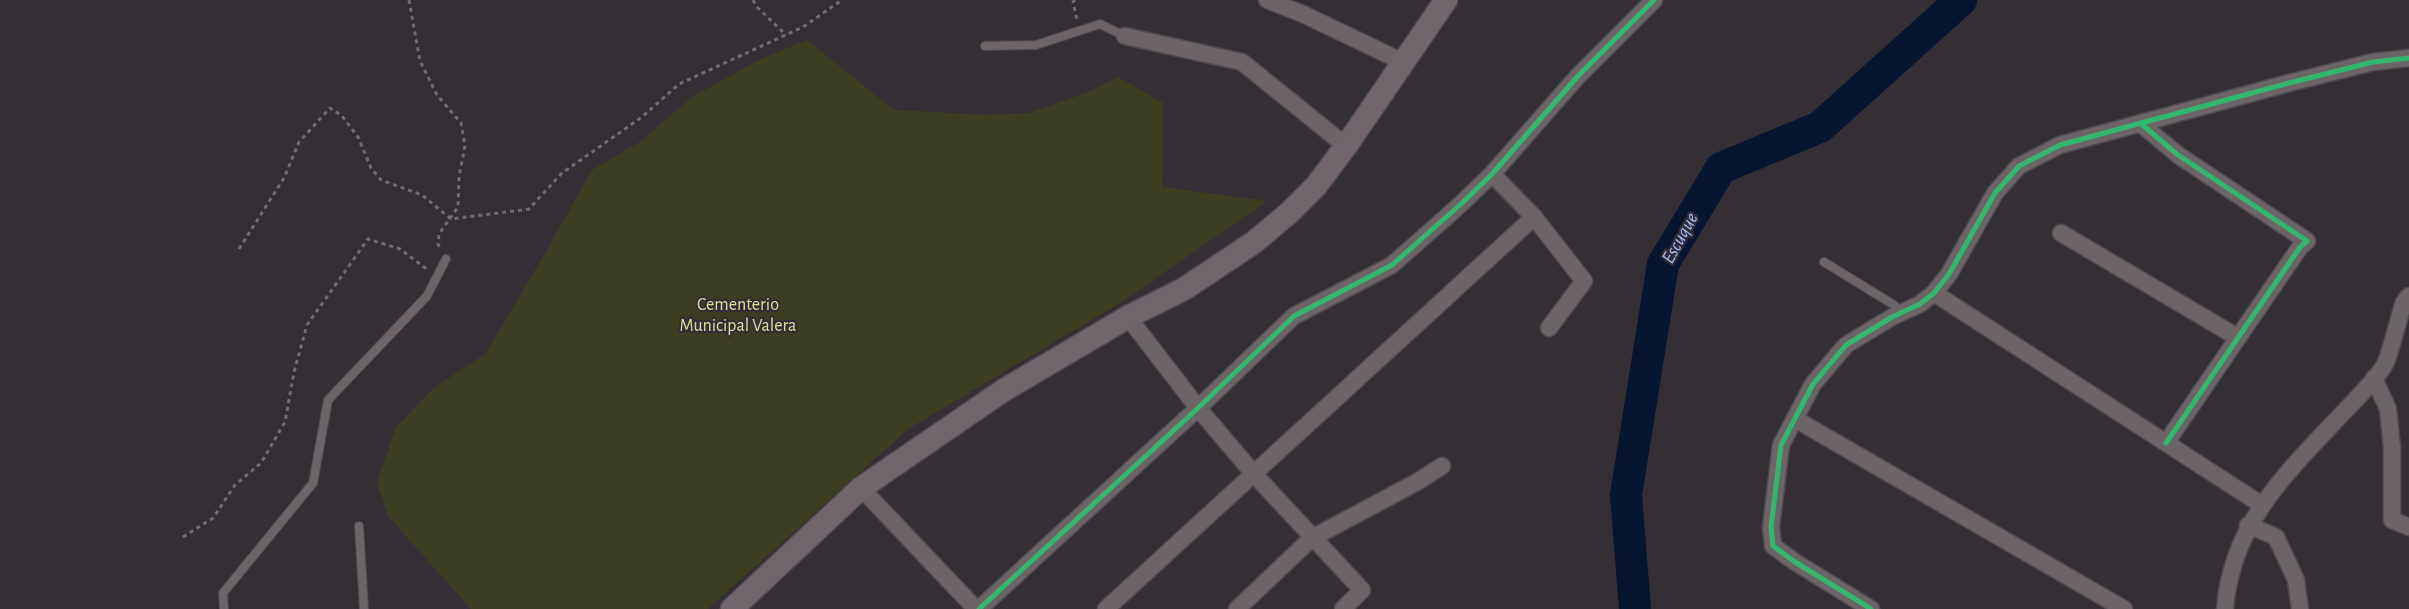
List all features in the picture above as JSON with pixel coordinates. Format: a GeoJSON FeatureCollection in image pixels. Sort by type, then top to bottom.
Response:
{"type":"FeatureCollection","features":[{"type":"Feature","properties":{"kind":"main road"},"geometry":{"type":"LineString","coordinates":[[732,609],[861,488],[1004,390],[1128,317],[1184,289],[1253,243],[1289,213],[1316,186],[1346,146],[1405,63],[1446,0]]}},
{"type":"Feature","properties":{"kind":"street"},"geometry":{"type":"LineString","coordinates":[[1267,0],[1303,14],[1405,63]]}},
{"type":"Feature","properties":{"kind":"street"},"geometry":{"type":"LineString","coordinates":[[861,488],[978,609],[1198,408],[1294,316],[1392,264],[1492,174],[1578,76],[1654,0]]}},
{"type":"Feature","properties":{"kind":"street"},"geometry":{"type":"LineString","coordinates":[[1125,36],[1242,62],[1346,146]]}},
{"type":"Feature","properties":{"kind":"street"},"geometry":{"type":"LineString","coordinates":[[1871,609],[1774,546],[1771,527],[1782,445],[1813,384],[1846,345],[1900,313],[1920,304],[1934,292],[1949,274],[1995,192],[2019,166],[2060,145],[2372,62],[2409,58]]}},
{"type":"Feature","properties":{"kind":"street"},"geometry":{"type":"LineString","coordinates":[[2140,123],[2178,155],[2307,241],[2300,247],[2166,443]]}},
{"type":"Feature","properties":{"kind":"street"},"geometry":{"type":"LineString","coordinates":[[1492,174],[1534,217],[1584,281],[1549,328]]}},
{"type":"Feature","properties":{"kind":"street"},"geometry":{"type":"LineString","coordinates":[[1106,609],[1534,217]]}},
{"type":"Feature","properties":{"kind":"street"},"geometry":{"type":"LineString","coordinates":[[2061,233],[2238,337]]}},
{"type":"Feature","properties":{"kind":"street"},"geometry":{"type":"LineString","coordinates":[[1934,292],[2262,505]]}},
{"type":"Feature","properties":{"kind":"street"},"geometry":{"type":"LineString","coordinates":[[2225,609],[2226,585],[2248,525],[2285,474],[2385,364],[2404,302],[2409,296]]}},
{"type":"Feature","properties":{"kind":"street"},"geometry":{"type":"LineString","coordinates":[[1128,317],[1198,408],[1253,473],[1362,590],[1343,609]]}},
{"type":"Feature","properties":{"kind":"street"},"geometry":{"type":"LineString","coordinates":[[2374,378],[2388,409],[2392,448],[2392,520],[2409,527]]}},
{"type":"Feature","properties":{"kind":"street"},"geometry":{"type":"LineString","coordinates":[[1795,419],[2124,609]]}},
{"type":"Feature","properties":{"kind":"street"},"geometry":{"type":"LineString","coordinates":[[1237,609],[1312,538],[1417,482],[1442,466]]}},
{"type":"Feature","properties":{"kind":"street"},"geometry":{"type":"LineString","coordinates":[[2248,525],[2276,537],[2296,580],[2300,609]]}},
{"type":"Feature","properties":{"kind":"lane"},"geometry":{"type":"LineString","coordinates":[[985,46],[1036,45],[1100,24],[1125,36]]}},
{"type":"Feature","properties":{"kind":"lane"},"geometry":{"type":"LineString","coordinates":[[224,609],[223,593],[313,483],[328,400],[427,296],[446,260]]}},
{"type":"Feature","properties":{"kind":"lane"},"geometry":{"type":"LineString","coordinates":[[1824,262],[1894,305],[1900,313]]}},
{"type":"Feature","properties":{"kind":"lane"},"geometry":{"type":"LineString","coordinates":[[359,526],[364,609]]}},
{"type":"Feature","properties":{"kind":"path"},"geometry":{"type":"LineString","coordinates":[[409,0],[420,62],[437,94],[460,122],[465,146],[459,177],[458,207],[451,220],[439,234],[438,244],[446,260]]}},
{"type":"Feature","properties":{"kind":"path"},"geometry":{"type":"LineString","coordinates":[[753,0],[757,7],[786,35]]}},
{"type":"Feature","properties":{"kind":"path"},"geometry":{"type":"LineString","coordinates":[[239,248],[284,178],[299,142],[330,108],[342,116],[358,137],[371,168],[381,180],[422,195],[451,220],[529,210],[562,173],[642,117],[679,84],[803,27],[842,0]]}},
{"type":"Feature","properties":{"kind":"path"},"geometry":{"type":"LineString","coordinates":[[1075,0],[1073,2],[1074,15],[1081,31]]}},
{"type":"Feature","properties":{"kind":"path"},"geometry":{"type":"LineString","coordinates":[[183,537],[213,518],[235,485],[261,463],[285,422],[294,372],[307,325],[368,238],[400,250],[437,276]]}},
{"type":"Feature","properties":{"kind":"green space","name":"Cementerio Municipal Valera"},"geometry":{"type":"Polygon","coordinates":[[[807,40],[894,110],[990,115],[1029,113],[1091,91],[1118,77],[1163,103],[1162,187],[1267,201],[1120,303],[908,429],[708,609],[471,609],[388,516],[377,482],[396,427],[435,387],[485,354],[592,170],[641,141],[692,97],[759,60],[807,40]]]}},
{"type":"Feature","properties":{"kind":"waterway","name":"Escuque"},"geometry":{"type":"LineString","coordinates":[[1635,609],[1626,495],[1663,264],[1721,168],[1820,127],[1961,0]]}},
{"type":"Feature","properties":{"kind":"cycle path"},"geometry":{"type":"LineString","coordinates":[[979,609],[1198,408],[1294,316],[1392,265],[1462,203],[1492,174],[1578,76],[1654,0]]}},
{"type":"Feature","properties":{"kind":"cycle path"},"geometry":{"type":"LineString","coordinates":[[1871,609],[1795,562],[1773,546],[1771,527],[1781,445],[1813,384],[1846,345],[1892,317],[1920,304],[1934,293],[1949,274],[1995,193],[2019,166],[2060,145],[2373,62],[2409,58]]}},
{"type":"Feature","properties":{"kind":"cycle path"},"geometry":{"type":"LineString","coordinates":[[2140,123],[2178,155],[2307,241],[2300,247],[2166,443]]}}]}
